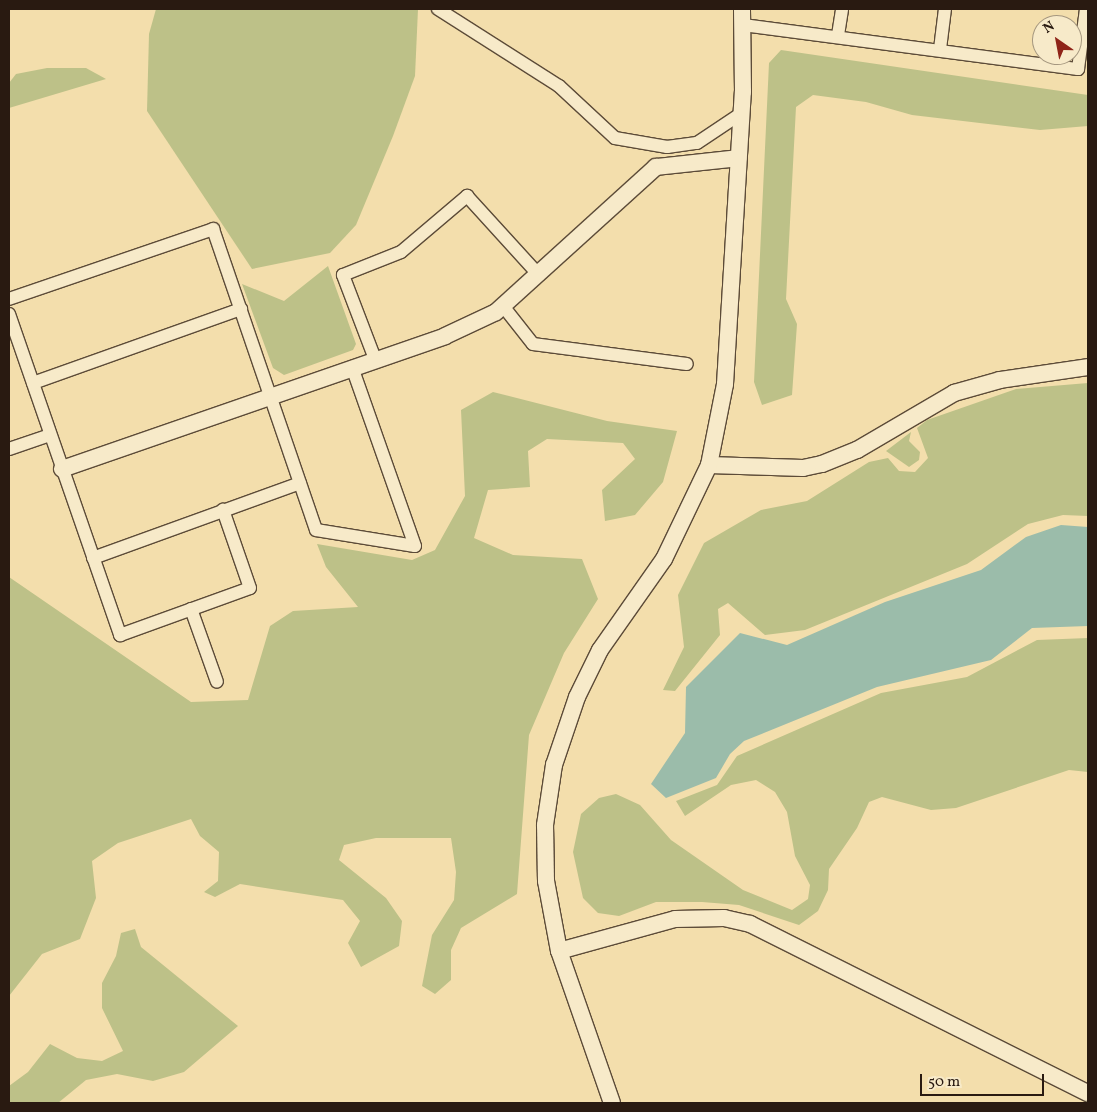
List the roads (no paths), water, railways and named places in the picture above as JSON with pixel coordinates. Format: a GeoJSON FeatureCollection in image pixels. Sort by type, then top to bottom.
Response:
{"type":"FeatureCollection","features":[{"type":"Feature","properties":{"kind":"street"},"geometry":{"type":"LineString","coordinates":[[438,9],[559,86],[615,138],[667,147],[698,143],[742,114]]}},
{"type":"Feature","properties":{"kind":"street"},"geometry":{"type":"LineString","coordinates":[[838,35],[842,9]]}},
{"type":"Feature","properties":{"kind":"street"},"geometry":{"type":"LineString","coordinates":[[940,49],[946,9]]}},
{"type":"Feature","properties":{"kind":"street"},"geometry":{"type":"LineString","coordinates":[[612,1103],[560,951],[546,881],[549,800],[562,736],[581,688],[600,650],[664,559],[709,465],[725,384],[742,114],[742,17],[838,35],[1078,69],[1086,9]]}},
{"type":"Feature","properties":{"kind":"street"},"geometry":{"type":"LineString","coordinates":[[62,469],[445,336],[502,306],[540,274],[656,167],[739,158]]}},
{"type":"Feature","properties":{"kind":"street"},"geometry":{"type":"LineString","coordinates":[[375,359],[343,276],[401,252],[467,196],[540,274]]}},
{"type":"Feature","properties":{"kind":"street"},"geometry":{"type":"LineString","coordinates":[[9,299],[213,229],[272,395],[316,530],[415,546],[352,367]]}},
{"type":"Feature","properties":{"kind":"street"},"geometry":{"type":"LineString","coordinates":[[502,306],[534,344],[687,364]]}},
{"type":"Feature","properties":{"kind":"street"},"geometry":{"type":"LineString","coordinates":[[33,383],[241,309]]}},
{"type":"Feature","properties":{"kind":"street"},"geometry":{"type":"LineString","coordinates":[[9,314],[13,340],[33,383],[120,634],[250,588],[223,510]]}},
{"type":"Feature","properties":{"kind":"street"},"geometry":{"type":"LineString","coordinates":[[709,465],[803,468],[822,464],[857,450],[954,393],[1009,378],[1088,367]]}},
{"type":"Feature","properties":{"kind":"street"},"geometry":{"type":"LineString","coordinates":[[9,449],[50,435]]}},
{"type":"Feature","properties":{"kind":"street"},"geometry":{"type":"LineString","coordinates":[[93,558],[300,483]]}},
{"type":"Feature","properties":{"kind":"street"},"geometry":{"type":"LineString","coordinates":[[191,609],[217,682]]}},
{"type":"Feature","properties":{"kind":"street"},"geometry":{"type":"LineString","coordinates":[[560,951],[675,919],[724,918],[750,924],[1088,1093]]}}]}
